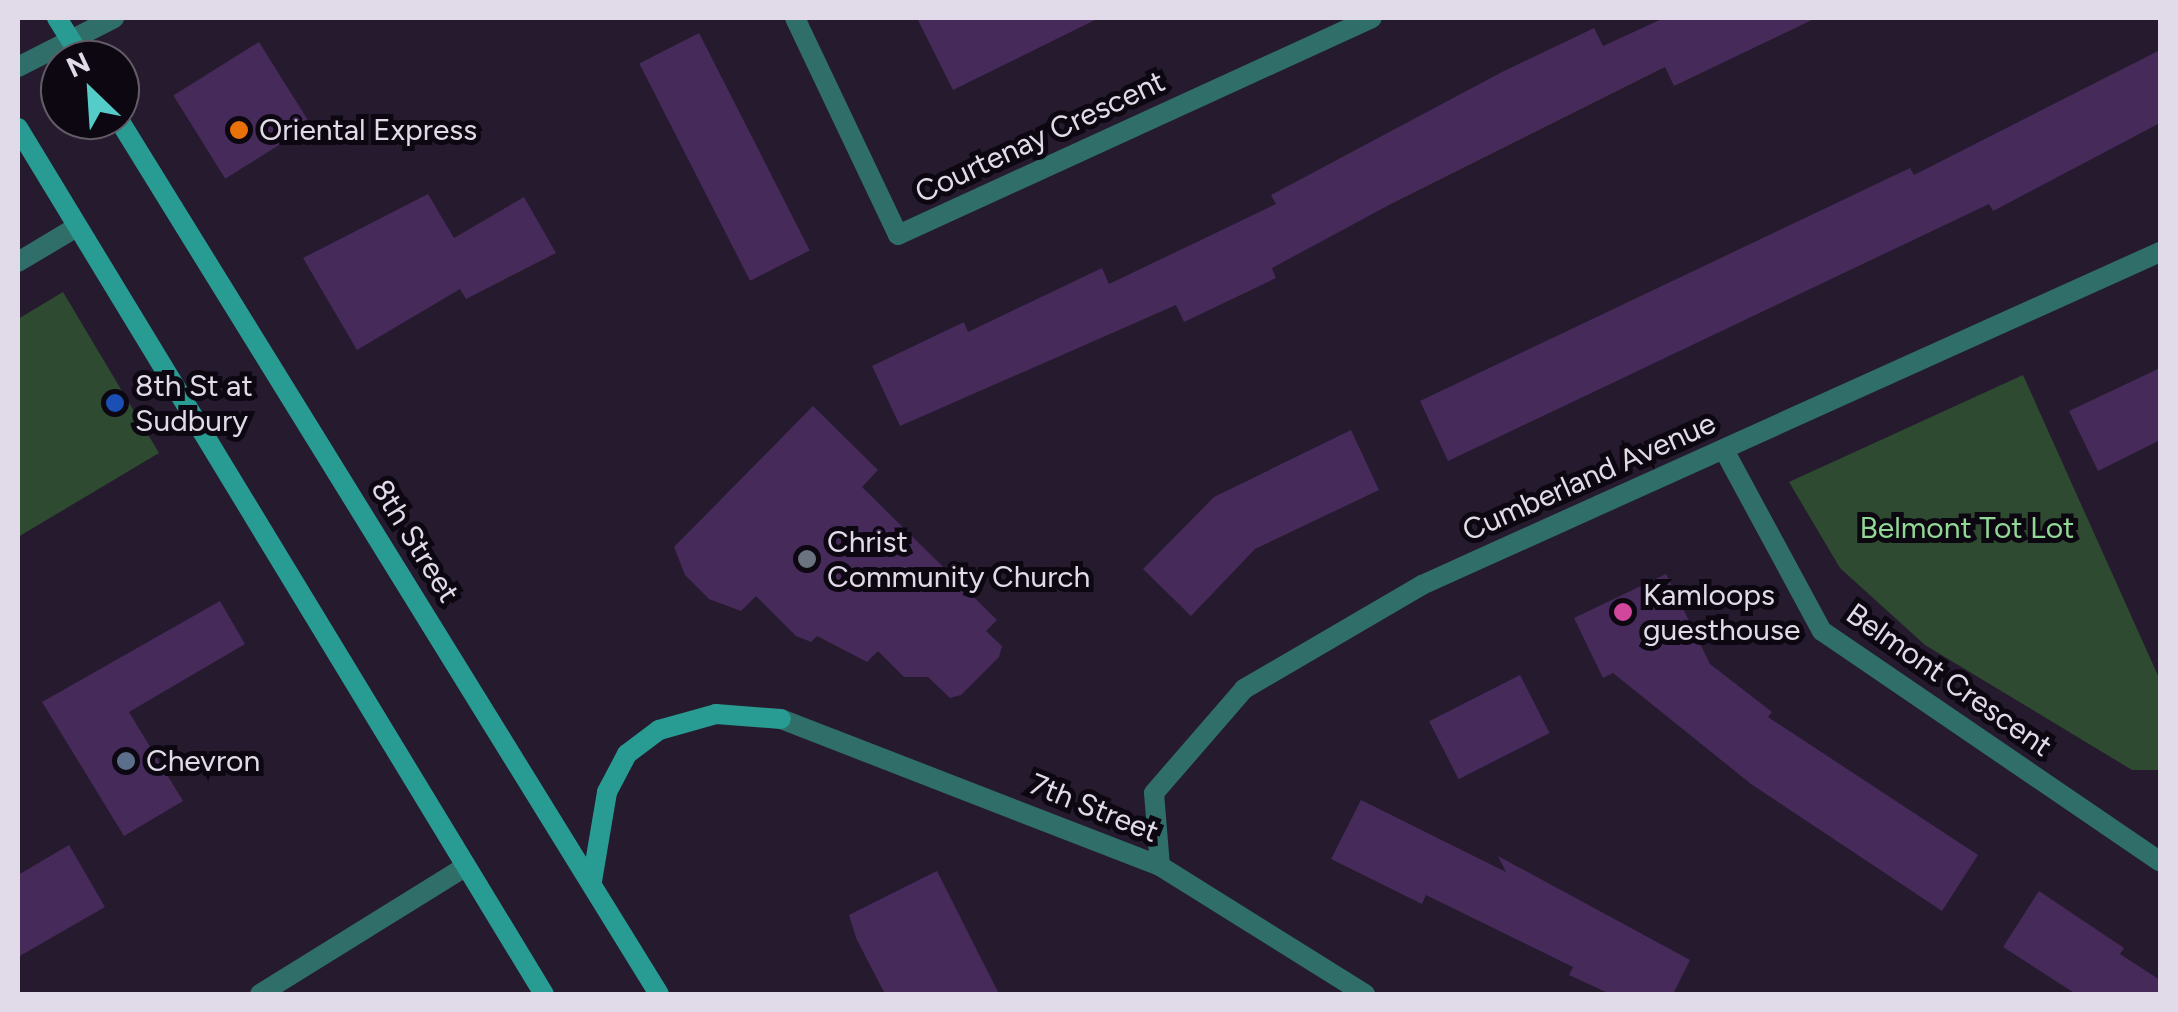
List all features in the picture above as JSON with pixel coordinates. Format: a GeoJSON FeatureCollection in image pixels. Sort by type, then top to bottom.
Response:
{"type":"FeatureCollection","features":[{"type":"Feature","properties":{"kind":"main road"},"geometry":{"type":"LineString","coordinates":[[57,18],[70,38]]}},
{"type":"Feature","properties":{"kind":"main road"},"geometry":{"type":"LineString","coordinates":[[18,128],[544,994]]}},
{"type":"Feature","properties":{"kind":"main road","name":"8th Street"},"geometry":{"type":"LineString","coordinates":[[131,140],[659,994]]}},
{"type":"Feature","properties":{"kind":"main road"},"geometry":{"type":"LineString","coordinates":[[592,881],[607,792],[628,754],[659,730],[716,714],[781,719]]}},
{"type":"Feature","properties":{"kind":"street"},"geometry":{"type":"LineString","coordinates":[[18,67],[114,18]]}},
{"type":"Feature","properties":{"kind":"street","name":"Courtenay Crescent"},"geometry":{"type":"LineString","coordinates":[[795,18],[898,236],[1372,18]]}},
{"type":"Feature","properties":{"kind":"street"},"geometry":{"type":"LineString","coordinates":[[18,262],[76,228]]}},
{"type":"Feature","properties":{"kind":"street","name":"Cumberland Avenue"},"geometry":{"type":"LineString","coordinates":[[1160,866],[1154,794],[1244,688],[1422,585],[2160,252]]}},
{"type":"Feature","properties":{"kind":"street","name":"Belmont Crescent"},"geometry":{"type":"LineString","coordinates":[[1724,450],[1822,631],[2152,846],[2160,862]]}},
{"type":"Feature","properties":{"kind":"street","name":"7th Street"},"geometry":{"type":"LineString","coordinates":[[781,719],[1160,866],[1365,994]]}},
{"type":"Feature","properties":{"kind":"street"},"geometry":{"type":"LineString","coordinates":[[260,994],[465,867]]}},
{"type":"Feature","properties":{"kind":"green space"},"geometry":{"type":"Polygon","coordinates":[[[63,292],[159,453],[18,537],[18,319],[63,292]]]}},
{"type":"Feature","properties":{"kind":"green space","name":"Belmont Tot Lot"},"geometry":{"type":"Polygon","coordinates":[[[2023,375],[2160,680],[2160,770],[2132,770],[1925,645],[1840,568],[1789,482],[2023,375]]]}},
{"type":"Feature","properties":{"kind":"building"},"geometry":{"type":"Polygon","coordinates":[[[917,18],[1099,18],[953,90],[917,18]]]}},
{"type":"Feature","properties":{"kind":"building"},"geometry":{"type":"Polygon","coordinates":[[[1664,18],[1816,18],[1674,86],[1665,67],[1389,205],[1272,268],[1276,278],[1184,322],[1176,305],[900,426],[872,366],[964,322],[968,332],[1102,268],[1109,284],[1276,204],[1271,195],[1502,72],[1594,28],[1603,46],[1664,18]]]}},
{"type":"Feature","properties":{"kind":"building"},"geometry":{"type":"Polygon","coordinates":[[[699,33],[810,250],[750,281],[639,63],[699,33]]]}},
{"type":"Feature","properties":{"kind":"building"},"geometry":{"type":"Polygon","coordinates":[[[259,42],[311,125],[225,179],[173,96],[259,42]]]}},
{"type":"Feature","properties":{"kind":"building"},"geometry":{"type":"Polygon","coordinates":[[[2160,50],[2160,123],[1993,211],[1989,204],[1448,461],[1420,401],[1910,168],[1914,175],[2160,50]]]}},
{"type":"Feature","properties":{"kind":"building"},"geometry":{"type":"Polygon","coordinates":[[[428,194],[454,238],[524,197],[556,253],[466,299],[460,289],[357,350],[303,258],[428,194]]]}},
{"type":"Feature","properties":{"kind":"building"},"geometry":{"type":"Polygon","coordinates":[[[2160,368],[2160,440],[2098,471],[2069,411],[2160,368]]]}},
{"type":"Feature","properties":{"kind":"building","name":"Christ Community Church"},"geometry":{"type":"Polygon","coordinates":[[[813,406],[878,470],[862,487],[997,620],[986,631],[1002,646],[999,657],[961,695],[950,698],[928,677],[904,677],[878,651],[867,662],[817,636],[811,642],[796,636],[756,596],[741,611],[709,599],[685,575],[674,547],[813,406]]]}},
{"type":"Feature","properties":{"kind":"building"},"geometry":{"type":"Polygon","coordinates":[[[1351,430],[1379,490],[1255,549],[1191,616],[1143,569],[1214,497],[1351,430]]]}},
{"type":"Feature","properties":{"kind":"building"},"geometry":{"type":"Polygon","coordinates":[[[1666,574],[1710,664],[1772,712],[1768,717],[1978,855],[1942,911],[1751,784],[1613,673],[1603,678],[1574,618],[1666,574]]]}},
{"type":"Feature","properties":{"kind":"building"},"geometry":{"type":"Polygon","coordinates":[[[220,601],[245,644],[129,712],[183,801],[124,836],[42,702],[220,601]]]}},
{"type":"Feature","properties":{"kind":"building"},"geometry":{"type":"Polygon","coordinates":[[[1520,675],[1550,733],[1459,779],[1429,721],[1520,675]]]}},
{"type":"Feature","properties":{"kind":"building"},"geometry":{"type":"Polygon","coordinates":[[[1361,800],[1506,872],[1498,856],[1690,960],[1673,994],[1610,994],[1569,975],[1573,967],[1426,895],[1422,904],[1331,859],[1361,800]]]}},
{"type":"Feature","properties":{"kind":"building"},"geometry":{"type":"Polygon","coordinates":[[[69,845],[105,907],[18,957],[18,875],[69,845]]]}},
{"type":"Feature","properties":{"kind":"building"},"geometry":{"type":"Polygon","coordinates":[[[937,871],[999,994],[885,994],[856,938],[849,915],[937,871]]]}},
{"type":"Feature","properties":{"kind":"building"},"geometry":{"type":"Polygon","coordinates":[[[2039,891],[2124,948],[2120,954],[2160,980],[2160,994],[2076,994],[2003,947],[2039,891]]]}},
{"type":"Feature","properties":{"kind":"place","name":"Oriental Express"},"geometry":{"type":"Point","coordinates":[239,130]}},
{"type":"Feature","properties":{"kind":"place","name":"8th St at Sudbury"},"geometry":{"type":"Point","coordinates":[115,403]}},
{"type":"Feature","properties":{"kind":"place","name":"Christ Community Church"},"geometry":{"type":"Point","coordinates":[807,559]}},
{"type":"Feature","properties":{"kind":"place","name":"Kamloops guesthouse"},"geometry":{"type":"Point","coordinates":[1623,612]}},
{"type":"Feature","properties":{"kind":"place","name":"Chevron"},"geometry":{"type":"Point","coordinates":[126,761]}}]}
